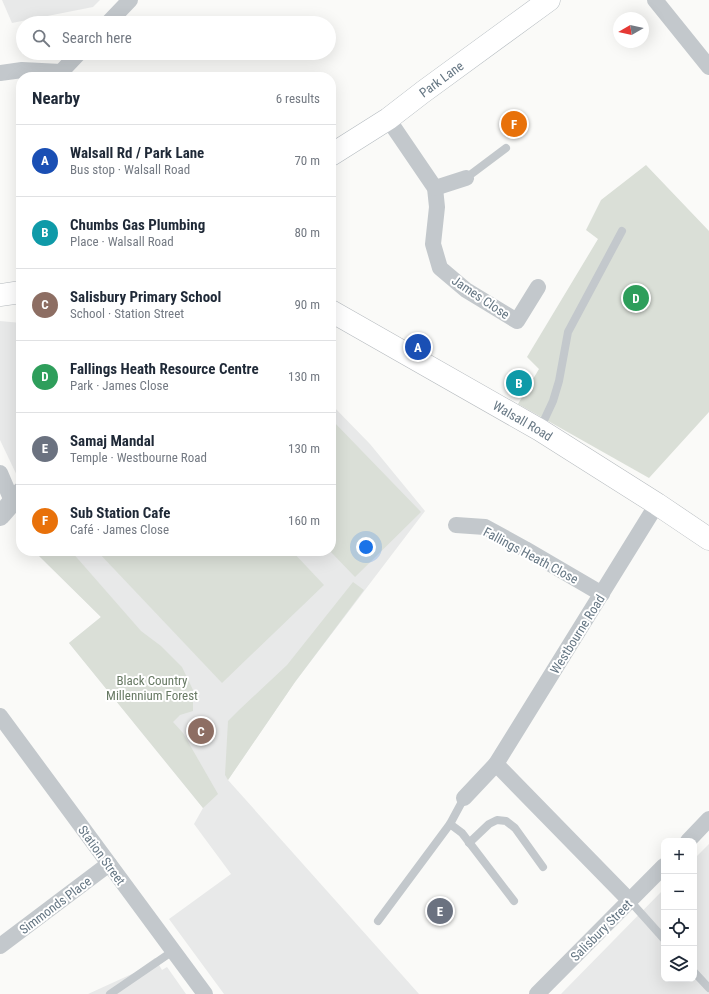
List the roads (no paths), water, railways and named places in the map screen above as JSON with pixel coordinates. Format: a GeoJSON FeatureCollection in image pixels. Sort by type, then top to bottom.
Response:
{"type":"FeatureCollection","features":[{"type":"Feature","properties":{"kind":"main road","name":"Park Lane"},"geometry":{"type":"LineString","coordinates":[[336,152],[388,119],[422,92],[549,0]]}},
{"type":"Feature","properties":{"kind":"main road"},"geometry":{"type":"LineString","coordinates":[[0,295],[16,293]]}},
{"type":"Feature","properties":{"kind":"main road","name":"Walsall Road"},"geometry":{"type":"LineString","coordinates":[[336,314],[540,430],[657,504],[709,540]]}},
{"type":"Feature","properties":{"kind":"street"},"geometry":{"type":"LineString","coordinates":[[115,16],[130,0]]}},
{"type":"Feature","properties":{"kind":"street"},"geometry":{"type":"LineString","coordinates":[[655,0],[709,67]]}},
{"type":"Feature","properties":{"kind":"street"},"geometry":{"type":"LineString","coordinates":[[64,72],[73,60]]}},
{"type":"Feature","properties":{"kind":"street"},"geometry":{"type":"LineString","coordinates":[[0,73],[22,70],[42,72]]}},
{"type":"Feature","properties":{"kind":"street"},"geometry":{"type":"LineString","coordinates":[[388,119],[436,188],[466,178]]}},
{"type":"Feature","properties":{"kind":"street","name":"James Close"},"geometry":{"type":"LineString","coordinates":[[436,188],[437,207],[433,244],[440,268],[466,290],[517,321],[538,287]]}},
{"type":"Feature","properties":{"kind":"street"},"geometry":{"type":"LineString","coordinates":[[0,473],[11,503]]}},
{"type":"Feature","properties":{"kind":"street","name":"Westbourne Road"},"geometry":{"type":"LineString","coordinates":[[464,798],[496,764],[657,504]]}},
{"type":"Feature","properties":{"kind":"street","name":"Fallings Heath Close"},"geometry":{"type":"LineString","coordinates":[[456,525],[485,527],[602,594]]}},
{"type":"Feature","properties":{"kind":"street","name":"Station Street"},"geometry":{"type":"LineString","coordinates":[[0,716],[205,994]]}},
{"type":"Feature","properties":{"kind":"street"},"geometry":{"type":"LineString","coordinates":[[496,764],[630,901]]}},
{"type":"Feature","properties":{"kind":"street"},"geometry":{"type":"LineString","coordinates":[[691,838],[709,819]]}},
{"type":"Feature","properties":{"kind":"street","name":"Simmonds Place"},"geometry":{"type":"LineString","coordinates":[[0,946],[109,864]]}},
{"type":"Feature","properties":{"kind":"street","name":"Salisbury Street"},"geometry":{"type":"LineString","coordinates":[[542,993],[661,869]]}},
{"type":"Feature","properties":{"kind":"lane"},"geometry":{"type":"LineString","coordinates":[[466,178],[506,148]]}},
{"type":"Feature","properties":{"kind":"lane"},"geometry":{"type":"LineString","coordinates":[[540,430],[553,401],[559,381],[568,332],[622,231]]}},
{"type":"Feature","properties":{"kind":"lane"},"geometry":{"type":"LineString","coordinates":[[378,921],[450,824],[464,798]]}},
{"type":"Feature","properties":{"kind":"lane"},"geometry":{"type":"LineString","coordinates":[[469,843],[489,824],[497,820],[506,821],[515,828],[543,867]]}},
{"type":"Feature","properties":{"kind":"lane"},"geometry":{"type":"LineString","coordinates":[[450,824],[462,833],[514,901]]}},
{"type":"Feature","properties":{"kind":"lane"},"geometry":{"type":"LineString","coordinates":[[630,901],[661,936]]}},
{"type":"Feature","properties":{"kind":"lane"},"geometry":{"type":"LineString","coordinates":[[110,994],[173,951]]}},
{"type":"Feature","properties":{"kind":"lane"},"geometry":{"type":"LineString","coordinates":[[697,975],[709,988]]}},
{"type":"Feature","properties":{"kind":"place","name":"Sub Station Cafe"},"geometry":{"type":"Point","coordinates":[514,124]}},
{"type":"Feature","properties":{"kind":"place","name":"Fallings Heath Resource Centre"},"geometry":{"type":"Point","coordinates":[636,298]}},
{"type":"Feature","properties":{"kind":"place","name":"Walsall Rd / Park Lane"},"geometry":{"type":"Point","coordinates":[418,347]}},
{"type":"Feature","properties":{"kind":"place","name":"Chumbs Gas Plumbing"},"geometry":{"type":"Point","coordinates":[519,383]}},
{"type":"Feature","properties":{"kind":"place","name":"Salisbury Primary School"},"geometry":{"type":"Point","coordinates":[201,731]}},
{"type":"Feature","properties":{"kind":"place","name":"Samaj Mandal"},"geometry":{"type":"Point","coordinates":[440,911]}},
{"type":"Feature","properties":{"kind":"park label","name":"Black Country Millennium Forest"},"geometry":{"type":"Point","coordinates":[152,688]}}]}
